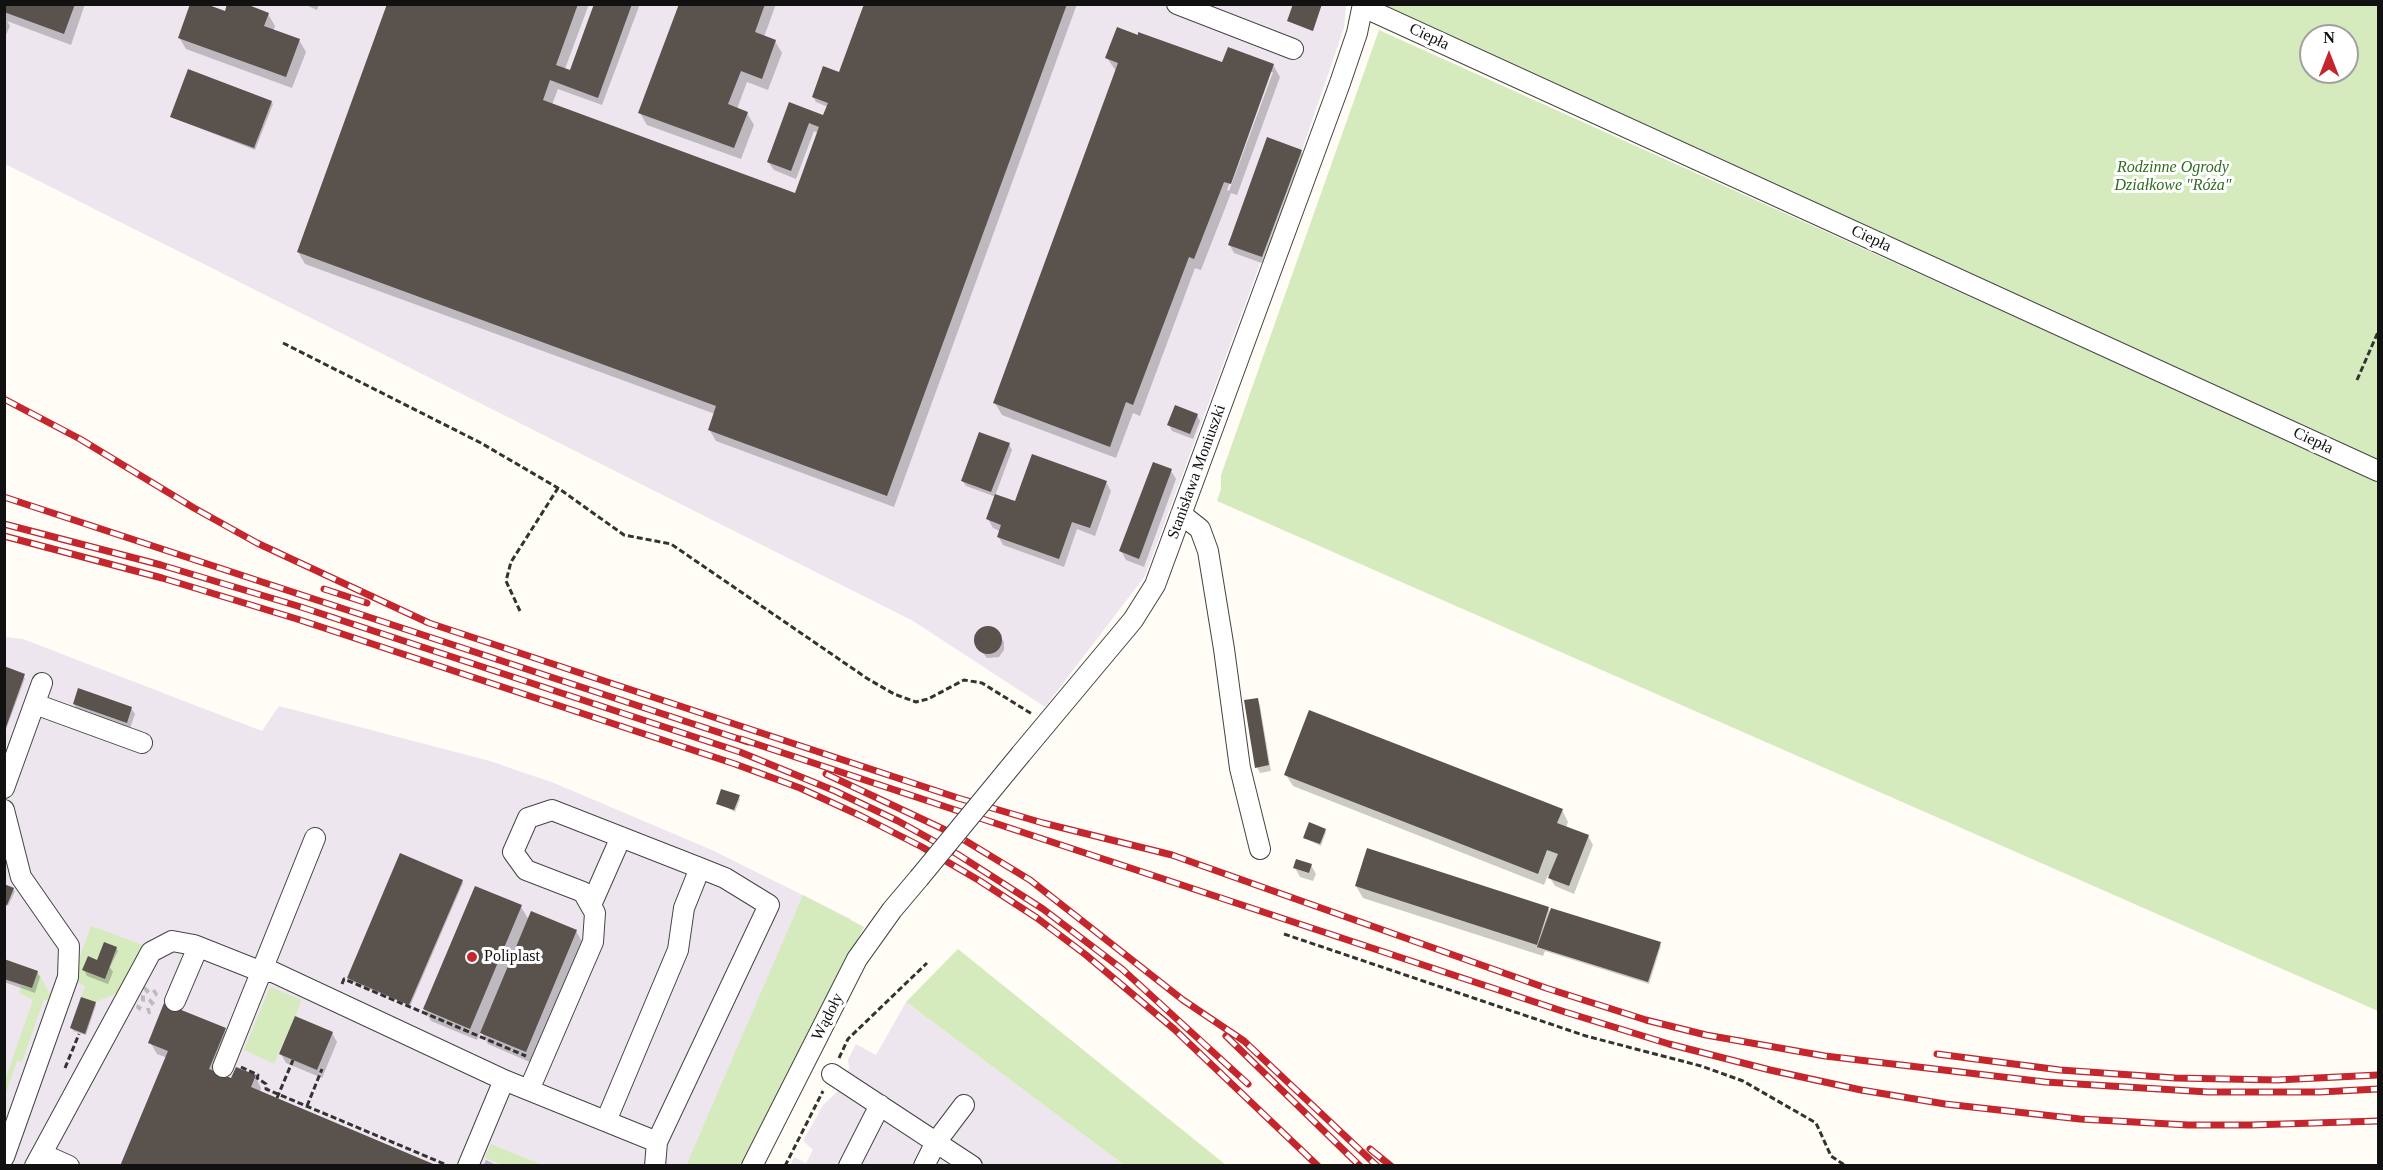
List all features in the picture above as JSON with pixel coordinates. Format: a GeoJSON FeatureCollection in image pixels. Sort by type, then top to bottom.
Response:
{"type":"FeatureCollection","features":[{"type":"Feature","properties":{"kind":"street"},"geometry":{"type":"LineString","coordinates":[[1177,4],[1293,49]]}},
{"type":"Feature","properties":{"kind":"street","name":"Ciepła"},"geometry":{"type":"LineString","coordinates":[[1363,6],[2379,471]]}},
{"type":"Feature","properties":{"kind":"street","name":"Stanisława Moniuszki"},"geometry":{"type":"LineString","coordinates":[[919,878],[1133,620],[1155,585],[1340,83],[1357,33],[1363,6]]}},
{"type":"Feature","properties":{"kind":"street"},"geometry":{"type":"LineString","coordinates":[[1181,514],[1200,529],[1208,551],[1240,768],[1260,849]]}},
{"type":"Feature","properties":{"kind":"street"},"geometry":{"type":"LineString","coordinates":[[4,788],[42,683]]}},
{"type":"Feature","properties":{"kind":"street"},"geometry":{"type":"LineString","coordinates":[[35,704],[142,743]]}},
{"type":"Feature","properties":{"kind":"street"},"geometry":{"type":"LineString","coordinates":[[4,810],[21,877],[69,946],[68,977],[4,1157]]}},
{"type":"Feature","properties":{"kind":"street"},"geometry":{"type":"LineString","coordinates":[[529,1090],[593,942],[595,913],[583,892],[526,870],[513,852],[528,818],[552,810],[700,867],[725,878],[770,905],[657,1142],[654,1166]]}},
{"type":"Feature","properties":{"kind":"street"},"geometry":{"type":"LineString","coordinates":[[591,906],[621,837]]}},
{"type":"Feature","properties":{"kind":"street"},"geometry":{"type":"LineString","coordinates":[[229,1065],[262,972],[315,838]]}},
{"type":"Feature","properties":{"kind":"street"},"geometry":{"type":"LineString","coordinates":[[606,1121],[678,950],[684,908],[700,867]]}},
{"type":"Feature","properties":{"kind":"street","name":"Wądoły"},"geometry":{"type":"LineString","coordinates":[[752,1166],[857,959],[919,878]]}},
{"type":"Feature","properties":{"kind":"street"},"geometry":{"type":"LineString","coordinates":[[69,1166],[39,1160],[151,952],[172,941],[198,947],[262,972],[273,972],[504,1080],[657,1142]]}},
{"type":"Feature","properties":{"kind":"street"},"geometry":{"type":"LineString","coordinates":[[175,1001],[198,947]]}},
{"type":"Feature","properties":{"kind":"street"},"geometry":{"type":"LineString","coordinates":[[832,1074],[972,1166]]}},
{"type":"Feature","properties":{"kind":"street"},"geometry":{"type":"LineString","coordinates":[[468,1166],[504,1080]]}},
{"type":"Feature","properties":{"kind":"street"},"geometry":{"type":"LineString","coordinates":[[849,1166],[880,1105]]}},
{"type":"Feature","properties":{"kind":"street"},"geometry":{"type":"LineString","coordinates":[[924,1166],[936,1142],[964,1105]]}},
{"type":"Feature","properties":{"kind":"path"},"geometry":{"type":"LineString","coordinates":[[2357,380],[2379,332]]}},
{"type":"Feature","properties":{"kind":"path"},"geometry":{"type":"LineString","coordinates":[[284,344],[481,443],[558,488],[624,535],[671,544],[868,679],[894,694],[916,702],[928,699],[964,680],[982,683],[1045,724]]}},
{"type":"Feature","properties":{"kind":"path"},"geometry":{"type":"LineString","coordinates":[[520,611],[506,581],[511,562],[558,488]]}},
{"type":"Feature","properties":{"kind":"path"},"geometry":{"type":"LineString","coordinates":[[1284,934],[1586,1036],[1701,1066],[1743,1081],[1816,1123],[1831,1156],[1846,1166]]}},
{"type":"Feature","properties":{"kind":"path"},"geometry":{"type":"LineString","coordinates":[[785,1166],[848,1039],[927,963]]}},
{"type":"Feature","properties":{"kind":"path"},"geometry":{"type":"LineString","coordinates":[[277,1096],[292,1060]]}},
{"type":"Feature","properties":{"kind":"path"},"geometry":{"type":"LineString","coordinates":[[229,1065],[258,1075],[257,1078],[266,1084],[266,1089],[277,1096],[307,1106],[449,1166]]}},
{"type":"Feature","properties":{"kind":"path"},"geometry":{"type":"LineString","coordinates":[[307,1106],[322,1069]]}},
{"type":"Feature","properties":{"kind":"shaded area"},"geometry":{"type":"Polygon","coordinates":[[[4,5],[1346,5],[1344,28],[1302,150],[1145,576],[1045,707],[913,621],[5,164],[4,5]]]}},
{"type":"Feature","properties":{"kind":"shaded area"},"geometry":{"type":"Polygon","coordinates":[[[5,637],[23,639],[262,731],[279,706],[490,761],[554,783],[712,850],[851,919],[708,1165],[5,1166],[5,637]]]}},
{"type":"Feature","properties":{"kind":"shaded area"},"geometry":{"type":"Polygon","coordinates":[[[906,1002],[1124,1165],[790,1166],[794,1157],[806,1163],[813,1150],[803,1141],[823,1105],[837,1092],[849,1068],[848,1059],[856,1044],[876,1055],[906,1002]]]}},
{"type":"Feature","properties":{"kind":"green space","name":"Rodzinne Ogrody Działkowe \"Róża\""},"geometry":{"type":"Polygon","coordinates":[[[1383,5],[2378,5],[2378,462],[1383,5]]]}},
{"type":"Feature","properties":{"kind":"green space"},"geometry":{"type":"Polygon","coordinates":[[[1379,30],[2378,481],[2378,1011],[1217,501],[1221,489],[1221,475],[1379,30]]]}},
{"type":"Feature","properties":{"kind":"green space"},"geometry":{"type":"Polygon","coordinates":[[[803,895],[864,927],[742,1165],[686,1166],[803,895]]]}},
{"type":"Feature","properties":{"kind":"green space"},"geometry":{"type":"Polygon","coordinates":[[[91,926],[143,945],[117,993],[96,1002],[81,997],[85,986],[76,982],[5,1166],[91,926]]]}},
{"type":"Feature","properties":{"kind":"green space"},"geometry":{"type":"Polygon","coordinates":[[[958,949],[1226,1165],[1124,1165],[906,1002],[958,949]]]}},
{"type":"Feature","properties":{"kind":"green space"},"geometry":{"type":"Polygon","coordinates":[[[38,971],[54,1003],[44,999],[22,1062],[17,1061],[5,1096],[5,1080],[33,1000],[19,993],[21,985],[32,988],[38,971]]]}},
{"type":"Feature","properties":{"kind":"green space"},"geometry":{"type":"Polygon","coordinates":[[[270,987],[302,1000],[274,1064],[244,1050],[270,987]]]}},
{"type":"Feature","properties":{"kind":"green space"},"geometry":{"type":"Polygon","coordinates":[[[491,1144],[542,1165],[502,1165],[485,1158],[491,1144]]]}},
{"type":"Feature","properties":{"kind":"building"},"geometry":{"type":"Polygon","coordinates":[[[4,4],[75,4],[64,34],[4,12],[4,4]]]}},
{"type":"Feature","properties":{"kind":"building"},"geometry":{"type":"Polygon","coordinates":[[[190,4],[206,4],[225,11],[227,4],[246,4],[269,13],[264,26],[300,39],[286,77],[178,38],[190,4]]]}},
{"type":"Feature","properties":{"kind":"building"},"geometry":{"type":"Polygon","coordinates":[[[387,4],[578,4],[556,65],[570,70],[594,4],[632,4],[598,98],[550,80],[543,100],[795,193],[819,127],[809,123],[791,171],[767,162],[789,102],[823,115],[828,103],[812,97],[823,66],[839,72],[864,4],[1067,4],[887,496],[708,430],[716,406],[297,252],[387,4]]]}},
{"type":"Feature","properties":{"kind":"building"},"geometry":{"type":"Polygon","coordinates":[[[679,4],[765,4],[755,32],[776,40],[762,79],[741,71],[728,104],[748,112],[734,148],[638,113],[679,4]]]}},
{"type":"Feature","properties":{"kind":"building"},"geometry":{"type":"Polygon","coordinates":[[[1293,4],[1322,4],[1313,31],[1287,21],[1293,4]]]}},
{"type":"Feature","properties":{"kind":"building"},"geometry":{"type":"Polygon","coordinates":[[[1117,27],[1138,35],[1138,32],[1222,62],[1228,47],[1274,64],[1231,184],[1224,182],[1194,259],[1189,257],[1133,405],[1126,402],[1110,447],[993,403],[1118,63],[1105,58],[1117,27]]]}},
{"type":"Feature","properties":{"kind":"building"},"geometry":{"type":"Polygon","coordinates":[[[188,69],[272,101],[254,148],[170,117],[188,69]]]}},
{"type":"Feature","properties":{"kind":"building"},"geometry":{"type":"Polygon","coordinates":[[[1267,137],[1302,150],[1262,257],[1228,245],[1267,137]]]}},
{"type":"Feature","properties":{"kind":"building"},"geometry":{"type":"Polygon","coordinates":[[[1175,405],[1198,414],[1190,434],[1167,425],[1175,405]]]}},
{"type":"Feature","properties":{"kind":"building"},"geometry":{"type":"Polygon","coordinates":[[[979,432],[1010,443],[991,492],[961,481],[979,432]]]}},
{"type":"Feature","properties":{"kind":"building"},"geometry":{"type":"Polygon","coordinates":[[[1032,454],[1107,481],[1090,528],[1072,522],[1059,559],[997,537],[1001,525],[986,519],[995,494],[1015,501],[1032,454]]]}},
{"type":"Feature","properties":{"kind":"building"},"geometry":{"type":"Polygon","coordinates":[[[1153,462],[1172,469],[1139,559],[1119,551],[1153,462]]]}},
{"type":"Feature","properties":{"kind":"building"},"geometry":{"type":"Polygon","coordinates":[[[988,626],[998,630],[1002,640],[998,650],[988,654],[978,650],[974,640],[978,630],[988,626]]]}},
{"type":"Feature","properties":{"kind":"building"},"geometry":{"type":"Polygon","coordinates":[[[4,666],[25,674],[5,730],[4,730],[4,666]]]}},
{"type":"Feature","properties":{"kind":"building"},"geometry":{"type":"Polygon","coordinates":[[[78,688],[132,707],[127,723],[73,704],[78,688]]]}},
{"type":"Feature","properties":{"kind":"building"},"geometry":{"type":"Polygon","coordinates":[[[1258,698],[1269,765],[1255,768],[1244,700],[1258,698]]]}},
{"type":"Feature","properties":{"kind":"building"},"geometry":{"type":"Polygon","coordinates":[[[1309,710],[1563,809],[1557,823],[1589,835],[1569,886],[1548,878],[1558,854],[1547,850],[1538,874],[1284,775],[1309,710]]]}},
{"type":"Feature","properties":{"kind":"building"},"geometry":{"type":"Polygon","coordinates":[[[721,789],[740,795],[734,810],[716,804],[721,789]]]}},
{"type":"Feature","properties":{"kind":"building"},"geometry":{"type":"Polygon","coordinates":[[[1309,822],[1326,829],[1320,844],[1303,838],[1309,822]]]}},
{"type":"Feature","properties":{"kind":"building"},"geometry":{"type":"Polygon","coordinates":[[[1367,848],[1549,907],[1537,945],[1355,886],[1367,848]]]}},
{"type":"Feature","properties":{"kind":"building"},"geometry":{"type":"Polygon","coordinates":[[[400,853],[463,880],[409,1005],[347,978],[400,853]]]}},
{"type":"Feature","properties":{"kind":"building"},"geometry":{"type":"Polygon","coordinates":[[[1296,859],[1312,864],[1309,873],[1293,868],[1296,859]]]}},
{"type":"Feature","properties":{"kind":"building"},"geometry":{"type":"Polygon","coordinates":[[[4,884],[14,888],[7,905],[4,904],[4,884]]]}},
{"type":"Feature","properties":{"kind":"building","name":"Poliplast"},"geometry":{"type":"Polygon","coordinates":[[[475,886],[522,905],[470,1029],[423,1009],[475,886]]]}},
{"type":"Feature","properties":{"kind":"building"},"geometry":{"type":"Polygon","coordinates":[[[1551,908],[1661,942],[1648,982],[1537,947],[1551,908]]]}},
{"type":"Feature","properties":{"kind":"building"},"geometry":{"type":"Polygon","coordinates":[[[531,911],[577,930],[526,1052],[480,1033],[531,911]]]}},
{"type":"Feature","properties":{"kind":"building"},"geometry":{"type":"Polygon","coordinates":[[[104,942],[117,947],[105,979],[82,970],[88,956],[97,960],[104,942]]]}},
{"type":"Feature","properties":{"kind":"building"},"geometry":{"type":"Polygon","coordinates":[[[4,959],[38,971],[32,988],[4,979],[4,959]]]}},
{"type":"Feature","properties":{"kind":"building"},"geometry":{"type":"Polygon","coordinates":[[[81,997],[96,1002],[85,1034],[70,1028],[81,997]]]}},
{"type":"Feature","properties":{"kind":"building"},"geometry":{"type":"Polygon","coordinates":[[[164,1003],[226,1028],[209,1069],[231,1078],[236,1067],[256,1075],[251,1087],[438,1166],[120,1166],[168,1051],[148,1043],[164,1003]]]}},
{"type":"Feature","properties":{"kind":"building"},"geometry":{"type":"Polygon","coordinates":[[[295,1016],[333,1032],[317,1070],[279,1054],[295,1016]]]}},
{"type":"Feature","properties":{"kind":"railway"},"geometry":{"type":"LineString","coordinates":[[4,399],[80,439],[257,543],[429,623],[958,798],[1043,823],[1172,855],[1546,988],[1646,1020],[1706,1035],[1825,1056],[2045,1082],[2208,1092],[2320,1092],[2378,1089]]}},
{"type":"Feature","properties":{"kind":"railway"},"geometry":{"type":"LineString","coordinates":[[4,497],[748,742]]}},
{"type":"Feature","properties":{"kind":"railway"},"geometry":{"type":"LineString","coordinates":[[4,524],[161,565],[301,607],[740,752],[835,791],[898,821],[957,854],[1043,909],[1122,969],[1248,1084]]}},
{"type":"Feature","properties":{"kind":"railway"},"geometry":{"type":"LineString","coordinates":[[4,536],[162,578],[297,619],[735,764],[800,788],[861,816],[922,847],[980,881],[1037,918],[1086,955],[1174,1029],[1318,1166]]}},
{"type":"Feature","properties":{"kind":"railway"},"geometry":{"type":"LineString","coordinates":[[324,589],[367,603]]}},
{"type":"Feature","properties":{"kind":"railway"},"geometry":{"type":"LineString","coordinates":[[741,739],[1565,1012],[1669,1044],[1770,1070],[1861,1090],[1945,1104],[2080,1119],[2188,1125],[2378,1121]]}},
{"type":"Feature","properties":{"kind":"railway"},"geometry":{"type":"LineString","coordinates":[[826,774],[956,835],[1030,880],[1183,1000],[1244,1041],[1377,1166]]}},
{"type":"Feature","properties":{"kind":"railway"},"geometry":{"type":"LineString","coordinates":[[1226,1036],[1360,1166]]}},
{"type":"Feature","properties":{"kind":"railway"},"geometry":{"type":"LineString","coordinates":[[1937,1054],[2060,1070],[2175,1078],[2277,1080],[2378,1075]]}},
{"type":"Feature","properties":{"kind":"railway"},"geometry":{"type":"LineString","coordinates":[[1370,1149],[1391,1166]]}},
{"type":"Feature","properties":{"kind":"place","name":"Poliplast"},"geometry":{"type":"Point","coordinates":[472,957]}}]}
